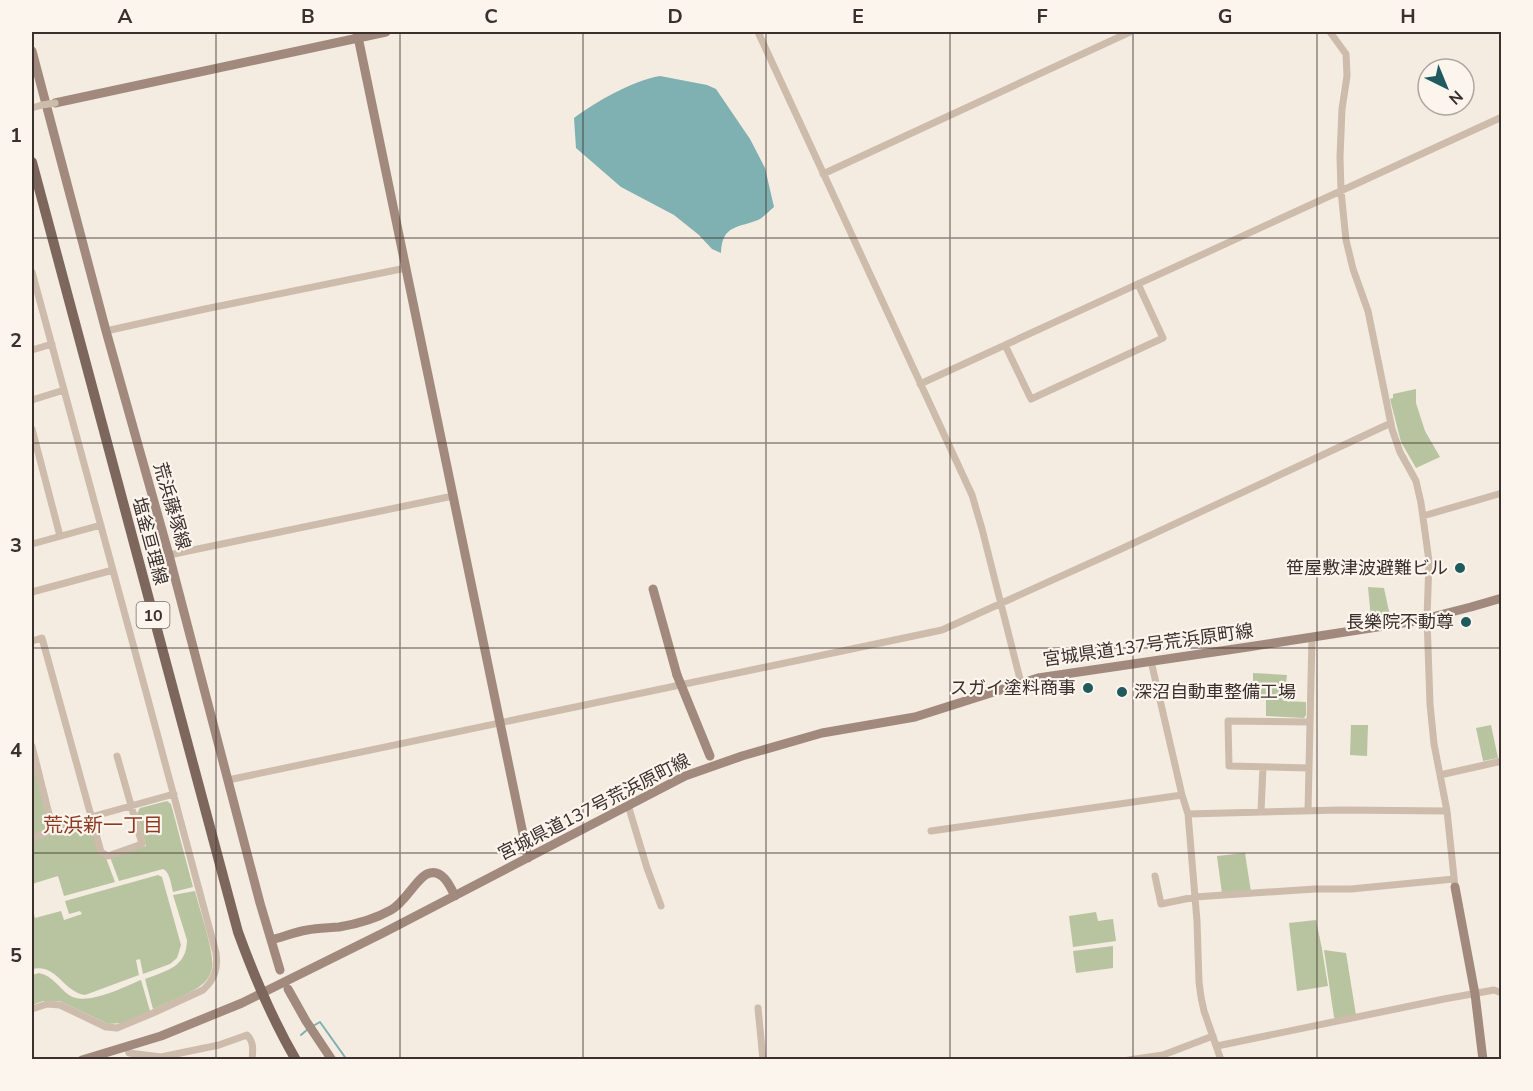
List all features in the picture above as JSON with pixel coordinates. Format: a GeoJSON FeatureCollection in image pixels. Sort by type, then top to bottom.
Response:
{"type":"FeatureCollection","features":[{"type":"Feature","properties":{"kind":"main road","name":"塩釜亘理線"},"geometry":{"type":"LineString","coordinates":[[32,162],[238,932],[261,993],[296,1059]]}},
{"type":"Feature","properties":{"kind":"street"},"geometry":{"type":"LineString","coordinates":[[32,108],[358,35],[386,32]]}},
{"type":"Feature","properties":{"kind":"street"},"geometry":{"type":"LineString","coordinates":[[758,32],[972,495],[1021,683]]}},
{"type":"Feature","properties":{"kind":"street"},"geometry":{"type":"LineString","coordinates":[[824,174],[1130,32]]}},
{"type":"Feature","properties":{"kind":"street"},"geometry":{"type":"LineString","coordinates":[[1330,32],[1346,54],[1347,76],[1342,109],[1341,148],[1341,191],[1346,240],[1353,269],[1368,311],[1390,423],[1400,452],[1416,481],[1423,516],[1429,561],[1426,618],[1430,704],[1447,811],[1454,883],[1475,994],[1482,1059]]}},
{"type":"Feature","properties":{"kind":"street"},"geometry":{"type":"LineString","coordinates":[[358,35],[528,858]]}},
{"type":"Feature","properties":{"kind":"street","name":"荒浜藤塚線"},"geometry":{"type":"LineString","coordinates":[[32,51],[106,331],[169,555],[260,903],[280,970]]}},
{"type":"Feature","properties":{"kind":"street"},"geometry":{"type":"LineString","coordinates":[[920,384],[1502,117]]}},
{"type":"Feature","properties":{"kind":"street"},"geometry":{"type":"LineString","coordinates":[[106,331],[406,268]]}},
{"type":"Feature","properties":{"kind":"street"},"geometry":{"type":"LineString","coordinates":[[32,272],[216,953],[216,971],[203,990],[117,1028],[106,1027],[60,1005],[47,1004],[32,1009]]}},
{"type":"Feature","properties":{"kind":"street"},"geometry":{"type":"LineString","coordinates":[[1005,345],[1031,399],[1163,338],[1138,284]]}},
{"type":"Feature","properties":{"kind":"street"},"geometry":{"type":"LineString","coordinates":[[32,302],[40,300]]}},
{"type":"Feature","properties":{"kind":"street"},"geometry":{"type":"LineString","coordinates":[[32,350],[52,344]]}},
{"type":"Feature","properties":{"kind":"street"},"geometry":{"type":"LineString","coordinates":[[32,400],[64,390]]}},
{"type":"Feature","properties":{"kind":"street"},"geometry":{"type":"LineString","coordinates":[[228,780],[942,630],[1390,423]]}},
{"type":"Feature","properties":{"kind":"street"},"geometry":{"type":"LineString","coordinates":[[32,429],[60,536]]}},
{"type":"Feature","properties":{"kind":"street"},"geometry":{"type":"LineString","coordinates":[[1423,516],[1502,493]]}},
{"type":"Feature","properties":{"kind":"street"},"geometry":{"type":"LineString","coordinates":[[169,555],[453,496]]}},
{"type":"Feature","properties":{"kind":"street"},"geometry":{"type":"LineString","coordinates":[[32,544],[101,525]]}},
{"type":"Feature","properties":{"kind":"street"},"geometry":{"type":"LineString","coordinates":[[32,592],[113,570]]}},
{"type":"Feature","properties":{"kind":"street"},"geometry":{"type":"LineString","coordinates":[[653,589],[677,675],[715,766]]}},
{"type":"Feature","properties":{"kind":"street","name":"宮城県道137号荒浜原町線"},"geometry":{"type":"LineString","coordinates":[[82,1059],[127,1047],[185,1027],[261,993],[383,933],[685,776],[742,756],[822,733],[915,717],[1038,678],[1312,638],[1426,618],[1502,598]]}},
{"type":"Feature","properties":{"kind":"street"},"geometry":{"type":"LineString","coordinates":[[32,641],[42,638],[101,852],[108,856],[142,844],[117,756]]}},
{"type":"Feature","properties":{"kind":"street"},"geometry":{"type":"LineString","coordinates":[[1308,811],[1312,638]]}},
{"type":"Feature","properties":{"kind":"street"},"geometry":{"type":"LineString","coordinates":[[1151,661],[1188,814],[1199,982],[1204,1011],[1221,1059]]}},
{"type":"Feature","properties":{"kind":"street"},"geometry":{"type":"LineString","coordinates":[[1309,768],[1229,766],[1228,721],[1310,722]]}},
{"type":"Feature","properties":{"kind":"street"},"geometry":{"type":"LineString","coordinates":[[32,746],[53,830]]}},
{"type":"Feature","properties":{"kind":"street"},"geometry":{"type":"LineString","coordinates":[[1440,775],[1502,761]]}},
{"type":"Feature","properties":{"kind":"street"},"geometry":{"type":"LineString","coordinates":[[1261,812],[1263,767]]}},
{"type":"Feature","properties":{"kind":"street"},"geometry":{"type":"LineString","coordinates":[[32,838],[91,817],[174,794]]}},
{"type":"Feature","properties":{"kind":"street"},"geometry":{"type":"LineString","coordinates":[[931,831],[1182,795]]}},
{"type":"Feature","properties":{"kind":"street"},"geometry":{"type":"LineString","coordinates":[[628,806],[661,906]]}},
{"type":"Feature","properties":{"kind":"street"},"geometry":{"type":"LineString","coordinates":[[1188,814],[1447,811]]}},
{"type":"Feature","properties":{"kind":"street"},"geometry":{"type":"LineString","coordinates":[[271,940],[306,930],[345,926],[371,919],[401,903],[421,878],[428,873],[442,876],[455,896]]}},
{"type":"Feature","properties":{"kind":"street"},"geometry":{"type":"LineString","coordinates":[[1155,876],[1161,904],[1195,897],[1454,883]]}},
{"type":"Feature","properties":{"kind":"street"},"geometry":{"type":"LineString","coordinates":[[288,989],[307,1023],[332,1059]]}},
{"type":"Feature","properties":{"kind":"street"},"geometry":{"type":"LineString","coordinates":[[1217,1046],[1444,999],[1494,990],[1502,993]]}},
{"type":"Feature","properties":{"kind":"street"},"geometry":{"type":"LineString","coordinates":[[758,1008],[763,1059]]}},
{"type":"Feature","properties":{"kind":"street"},"geometry":{"type":"LineString","coordinates":[[127,1047],[129,1053],[161,1057],[219,1045],[247,1035],[253,1046],[252,1059]]}},
{"type":"Feature","properties":{"kind":"street"},"geometry":{"type":"LineString","coordinates":[[1129,1059],[1163,1055],[1213,1036]]}},
{"type":"Feature","properties":{"kind":"green space"},"geometry":{"type":"Polygon","coordinates":[[[1416,389],[1416,403],[1425,431],[1440,457],[1416,468],[1401,442],[1390,399],[1393,398],[1393,394],[1416,389]]]}},
{"type":"Feature","properties":{"kind":"green space"},"geometry":{"type":"Polygon","coordinates":[[[1368,587],[1384,588],[1390,616],[1371,618],[1368,587]]]}},
{"type":"Feature","properties":{"kind":"green space"},"geometry":{"type":"Polygon","coordinates":[[[1253,673],[1287,675],[1284,701],[1306,702],[1304,718],[1266,716],[1266,696],[1253,695],[1253,673]]]}},
{"type":"Feature","properties":{"kind":"green space"},"geometry":{"type":"Polygon","coordinates":[[[1351,725],[1368,725],[1367,756],[1350,755],[1351,725]]]}},
{"type":"Feature","properties":{"kind":"green space"},"geometry":{"type":"Polygon","coordinates":[[[1491,725],[1498,758],[1483,761],[1476,728],[1491,725]]]}},
{"type":"Feature","properties":{"kind":"green space"},"geometry":{"type":"Polygon","coordinates":[[[32,753],[50,825],[49,829],[32,836],[32,753]]]}},
{"type":"Feature","properties":{"kind":"green space"},"geometry":{"type":"Polygon","coordinates":[[[167,801],[171,804],[193,887],[173,892],[169,875],[163,869],[119,881],[110,857],[146,846],[137,813],[140,808],[167,801]]]}},
{"type":"Feature","properties":{"kind":"green space"},"geometry":{"type":"Polygon","coordinates":[[[86,822],[91,825],[115,882],[64,896],[58,876],[32,884],[32,841],[86,822]]]}},
{"type":"Feature","properties":{"kind":"green space"},"geometry":{"type":"Polygon","coordinates":[[[1245,853],[1251,892],[1222,894],[1217,856],[1245,853]]]}},
{"type":"Feature","properties":{"kind":"green space"},"geometry":{"type":"Polygon","coordinates":[[[158,875],[162,877],[181,945],[177,958],[170,964],[143,974],[140,959],[136,960],[139,975],[85,995],[71,988],[48,970],[32,969],[32,910],[35,918],[61,911],[64,920],[82,914],[80,911],[69,914],[65,901],[158,875]]]}},
{"type":"Feature","properties":{"kind":"green space"},"geometry":{"type":"Polygon","coordinates":[[[195,891],[211,952],[211,971],[199,987],[153,1009],[145,979],[174,967],[186,949],[187,940],[173,895],[195,891]]]}},
{"type":"Feature","properties":{"kind":"green space"},"geometry":{"type":"Polygon","coordinates":[[[1096,912],[1098,921],[1113,919],[1116,941],[1073,947],[1069,916],[1096,912]]]}},
{"type":"Feature","properties":{"kind":"green space"},"geometry":{"type":"Polygon","coordinates":[[[1316,920],[1328,986],[1297,991],[1289,923],[1316,920]]]}},
{"type":"Feature","properties":{"kind":"green space"},"geometry":{"type":"Polygon","coordinates":[[[1113,946],[1113,968],[1076,973],[1073,951],[1113,946]]]}},
{"type":"Feature","properties":{"kind":"green space"},"geometry":{"type":"Polygon","coordinates":[[[1324,950],[1346,953],[1356,1015],[1336,1019],[1334,1017],[1324,950]]]}},
{"type":"Feature","properties":{"kind":"green space"},"geometry":{"type":"Polygon","coordinates":[[[39,973],[52,979],[69,995],[85,999],[105,995],[141,980],[150,1011],[122,1023],[108,1024],[60,1001],[43,1001],[32,1005],[32,975],[39,973]]]}},
{"type":"Feature","properties":{"kind":"water"},"geometry":{"type":"Polygon","coordinates":[[[660,76],[707,85],[716,89],[750,139],[765,168],[774,207],[758,220],[738,226],[728,232],[722,244],[721,253],[712,249],[674,215],[621,187],[576,148],[574,118],[615,92],[660,76]]]}},
{"type":"Feature","properties":{"kind":"waterway"},"geometry":{"type":"LineString","coordinates":[[313,1026],[320,1022],[347,1060]]}},
{"type":"Feature","properties":{"kind":"waterway"},"geometry":{"type":"LineString","coordinates":[[301,1035],[308,1029]]}},
{"type":"Feature","properties":{"kind":"place","name":"笹屋敷津波避難ビル"},"geometry":{"type":"Point","coordinates":[1460,568]}},
{"type":"Feature","properties":{"kind":"place","name":"長樂院不動尊"},"geometry":{"type":"Point","coordinates":[1466,622]}},
{"type":"Feature","properties":{"kind":"place","name":"スガイ塗料商事"},"geometry":{"type":"Point","coordinates":[1088,688]}},
{"type":"Feature","properties":{"kind":"place","name":"深沼自動車整備工場"},"geometry":{"type":"Point","coordinates":[1122,692]}},
{"type":"Feature","properties":{"kind":"district","name":"荒浜新一丁目"},"geometry":{"type":"Point","coordinates":[103,825]}}]}
